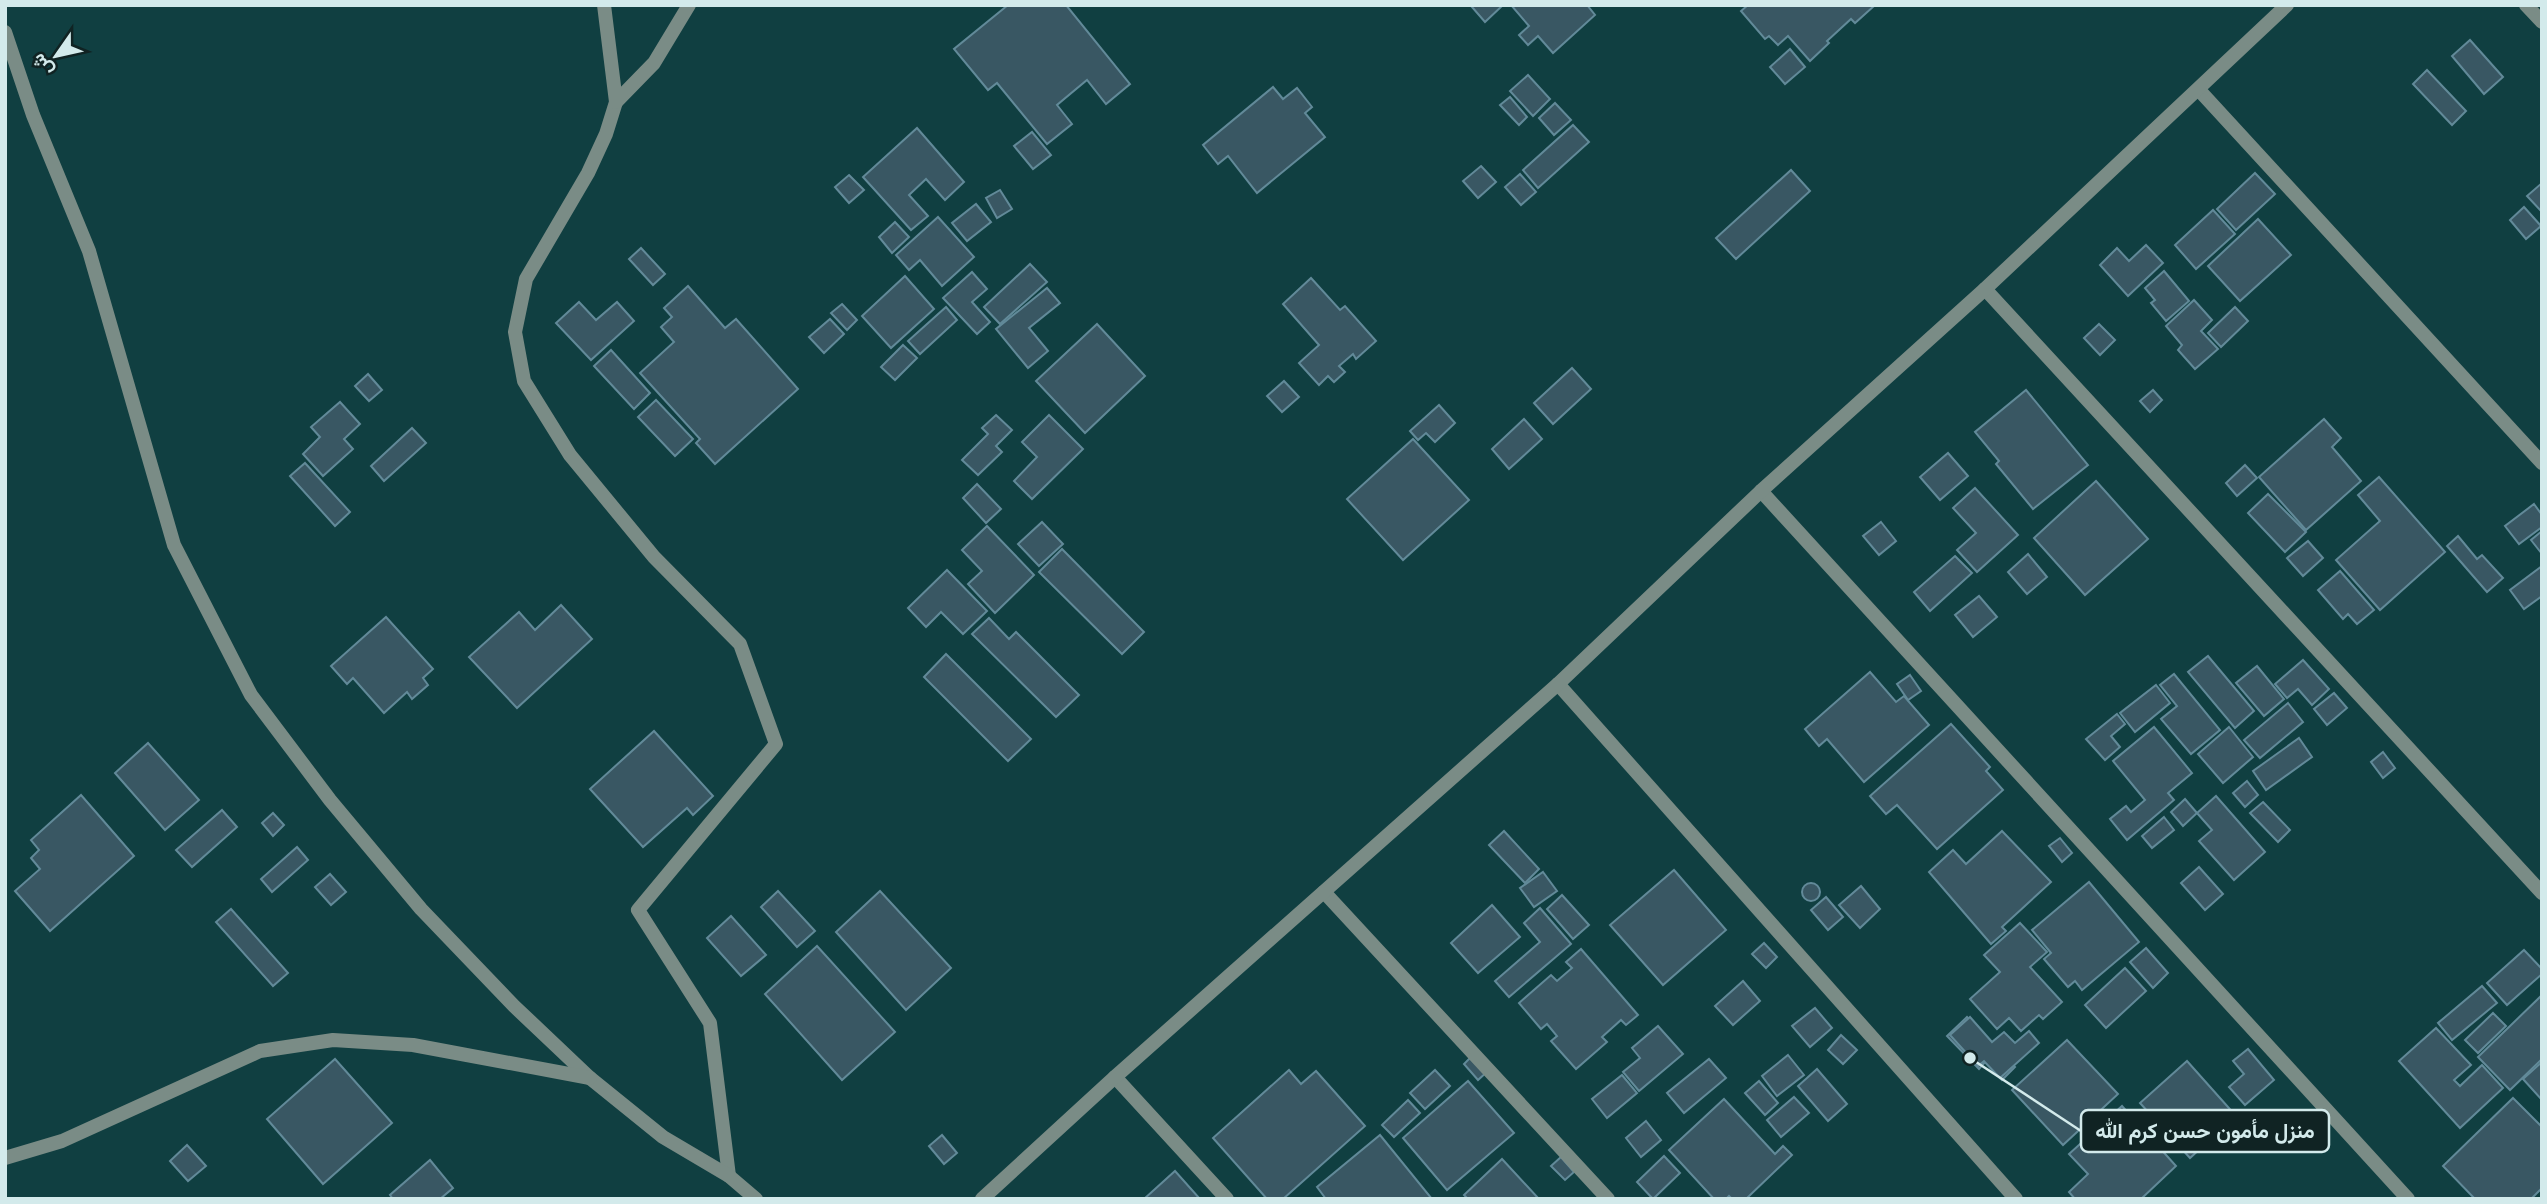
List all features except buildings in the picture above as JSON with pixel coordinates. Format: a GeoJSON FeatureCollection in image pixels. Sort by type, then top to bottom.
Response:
{"type":"FeatureCollection","features":[{"type":"Feature","properties":{"kind":"street"},"geometry":{"type":"LineString","coordinates":[[604,5],[616,102],[606,134],[588,173],[526,279],[515,332],[524,381],[570,456],[654,557],[740,644],[776,744],[638,910],[710,1023],[729,1176]]}},
{"type":"Feature","properties":{"kind":"street"},"geometry":{"type":"LineString","coordinates":[[616,102],[654,63],[689,5]]}},
{"type":"Feature","properties":{"kind":"street"},"geometry":{"type":"LineString","coordinates":[[982,1199],[1115,1077],[1559,684],[1761,491],[1985,289],[2287,5]]}},
{"type":"Feature","properties":{"kind":"street"},"geometry":{"type":"LineString","coordinates":[[2526,5],[2542,22]]}},
{"type":"Feature","properties":{"kind":"street"},"geometry":{"type":"LineString","coordinates":[[5,32],[33,115],[89,251],[174,545],[251,695],[330,800],[421,909],[514,1006],[590,1078],[663,1137],[729,1176],[756,1199]]}},
{"type":"Feature","properties":{"kind":"street"},"geometry":{"type":"LineString","coordinates":[[2199,90],[2542,463]]}},
{"type":"Feature","properties":{"kind":"street"},"geometry":{"type":"LineString","coordinates":[[1985,289],[2542,893]]}},
{"type":"Feature","properties":{"kind":"street"},"geometry":{"type":"LineString","coordinates":[[1761,491],[2408,1199]]}},
{"type":"Feature","properties":{"kind":"street"},"geometry":{"type":"LineString","coordinates":[[1559,684],[2016,1199]]}},
{"type":"Feature","properties":{"kind":"street"},"geometry":{"type":"LineString","coordinates":[[1324,892],[1608,1199]]}},
{"type":"Feature","properties":{"kind":"street"},"geometry":{"type":"LineString","coordinates":[[5,1158],[62,1141],[260,1051],[333,1040],[413,1045],[590,1078]]}},
{"type":"Feature","properties":{"kind":"street"},"geometry":{"type":"LineString","coordinates":[[1115,1077],[1227,1199]]}},
{"type":"Feature","properties":{"kind":"place","name":"منزل مأمون حسن كرم الله"},"geometry":{"type":"Point","coordinates":[1970,1058]}}]}
